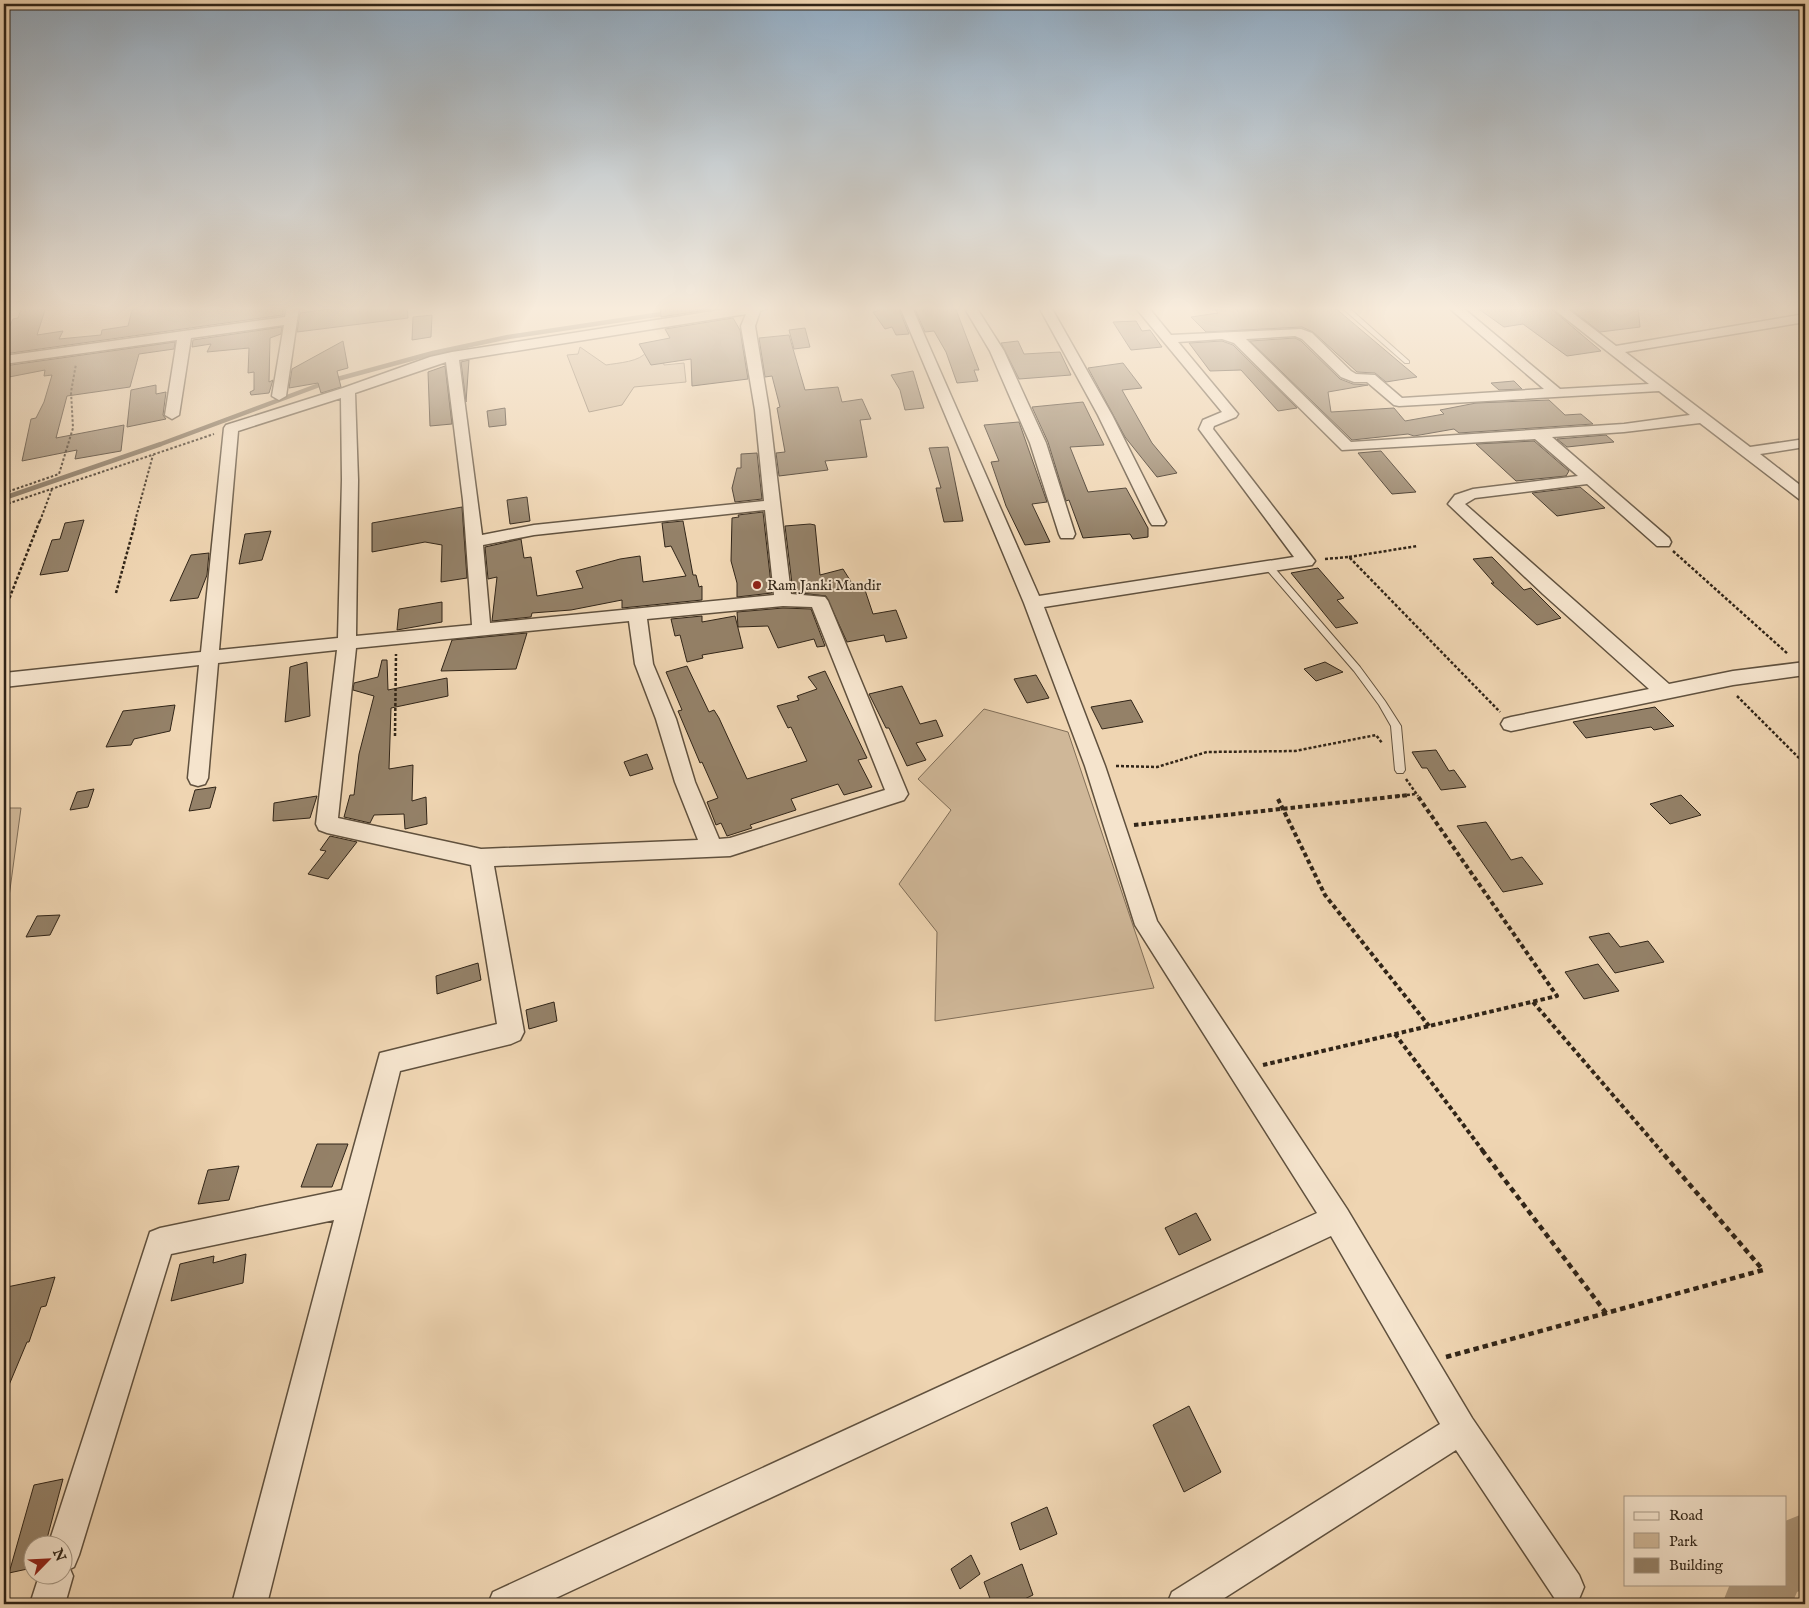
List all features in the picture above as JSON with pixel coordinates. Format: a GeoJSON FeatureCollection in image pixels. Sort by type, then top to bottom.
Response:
{"type":"FeatureCollection","features":[{"type":"Feature","properties":{"kind":"street"},"geometry":{"type":"LineString","coordinates":[[172,416],[177,382]]}},
{"type":"Feature","properties":{"kind":"street"},"geometry":{"type":"LineString","coordinates":[[279,396],[281,382]]}},
{"type":"Feature","properties":{"kind":"street"},"geometry":{"type":"LineString","coordinates":[[198,778],[231,428],[375,382]]}},
{"type":"Feature","properties":{"kind":"street"},"geometry":{"type":"LineString","coordinates":[[455,382],[471,500],[482,631]]}},
{"type":"Feature","properties":{"kind":"street"},"geometry":{"type":"LineString","coordinates":[[757,382],[784,600]]}},
{"type":"Feature","properties":{"kind":"street"},"geometry":{"type":"LineString","coordinates":[[938,382],[1033,603],[1095,766],[1147,925],[1337,1219],[1461,1429],[1567,1587]]}},
{"type":"Feature","properties":{"kind":"street"},"geometry":{"type":"LineString","coordinates":[[1011,382],[1038,443],[1067,534]]}},
{"type":"Feature","properties":{"kind":"street"},"geometry":{"type":"LineString","coordinates":[[1087,382],[1158,522]]}},
{"type":"Feature","properties":{"kind":"street"},"geometry":{"type":"LineString","coordinates":[[1033,603],[1306,561],[1206,429],[1208,423],[1230,414],[1204,382]]}},
{"type":"Feature","properties":{"kind":"street"},"geometry":{"type":"LineString","coordinates":[[1278,382],[1347,447],[1540,435],[1624,428],[1702,418]]}},
{"type":"Feature","properties":{"kind":"street"},"geometry":{"type":"LineString","coordinates":[[1375,382],[1399,402],[1663,387]]}},
{"type":"Feature","properties":{"kind":"street"},"geometry":{"type":"LineString","coordinates":[[1544,382],[1557,393]]}},
{"type":"Feature","properties":{"kind":"street"},"geometry":{"type":"LineString","coordinates":[[1656,382],[1805,496]]}},
{"type":"Feature","properties":{"kind":"street"},"geometry":{"type":"LineString","coordinates":[[4,680],[347,643],[784,600],[819,601],[897,794],[730,846],[712,848],[481,858],[327,824],[347,643],[350,480],[348,392]]}},
{"type":"Feature","properties":{"kind":"street"},"geometry":{"type":"LineString","coordinates":[[1540,435],[1664,542]]}},
{"type":"Feature","properties":{"kind":"street"},"geometry":{"type":"LineString","coordinates":[[1747,452],[1805,443]]}},
{"type":"Feature","properties":{"kind":"street"},"geometry":{"type":"LineString","coordinates":[[1591,479],[1473,494],[1461,498],[1456,504],[1549,590],[1665,692]]}},
{"type":"Feature","properties":{"kind":"street"},"geometry":{"type":"LineString","coordinates":[[474,542],[534,530],[771,505]]}},
{"type":"Feature","properties":{"kind":"street"},"geometry":{"type":"LineString","coordinates":[[637,615],[644,664],[666,719],[685,782],[712,848]]}},
{"type":"Feature","properties":{"kind":"street"},"geometry":{"type":"LineString","coordinates":[[1511,724],[1721,680],[1805,669]]}},
{"type":"Feature","properties":{"kind":"street"},"geometry":{"type":"LineString","coordinates":[[250,1604],[389,1062],[511,1032],[481,858]]}},
{"type":"Feature","properties":{"kind":"street"},"geometry":{"type":"LineString","coordinates":[[68,1536],[160,1242],[353,1202]]}},
{"type":"Feature","properties":{"kind":"street"},"geometry":{"type":"LineString","coordinates":[[505,1604],[541,1596],[1337,1219]]}},
{"type":"Feature","properties":{"kind":"street"},"geometry":{"type":"LineString","coordinates":[[1184,1604],[1461,1429]]}},
{"type":"Feature","properties":{"kind":"street"},"geometry":{"type":"LineString","coordinates":[[47,1604],[53,1586]]}},
{"type":"Feature","properties":{"kind":"lane"},"geometry":{"type":"LineString","coordinates":[[1269,567],[1357,669],[1382,703],[1396,726],[1400,770]]}},
{"type":"Feature","properties":{"kind":"path"},"geometry":{"type":"LineString","coordinates":[[4,493],[59,474],[73,428],[71,392],[73,382]]}},
{"type":"Feature","properties":{"kind":"path"},"geometry":{"type":"LineString","coordinates":[[4,505],[231,428]]}},
{"type":"Feature","properties":{"kind":"path"},"geometry":{"type":"LineString","coordinates":[[116,593],[154,454]]}},
{"type":"Feature","properties":{"kind":"path"},"geometry":{"type":"LineString","coordinates":[[4,612],[53,488]]}},
{"type":"Feature","properties":{"kind":"path"},"geometry":{"type":"LineString","coordinates":[[1664,542],[1805,669]]}},
{"type":"Feature","properties":{"kind":"path"},"geometry":{"type":"LineString","coordinates":[[1306,561],[1349,557],[1417,546]]}},
{"type":"Feature","properties":{"kind":"path"},"geometry":{"type":"LineString","coordinates":[[1349,557],[1511,724]]}},
{"type":"Feature","properties":{"kind":"path"},"geometry":{"type":"LineString","coordinates":[[396,639],[396,736]]}},
{"type":"Feature","properties":{"kind":"path"},"geometry":{"type":"LineString","coordinates":[[1721,680],[1805,764]]}},
{"type":"Feature","properties":{"kind":"path"},"geometry":{"type":"LineString","coordinates":[[1095,766],[1157,768],[1207,752],[1295,751],[1376,735],[1557,996],[1240,1070]]}},
{"type":"Feature","properties":{"kind":"path"},"geometry":{"type":"LineString","coordinates":[[1116,829],[1164,820],[1417,794]]}},
{"type":"Feature","properties":{"kind":"path"},"geometry":{"type":"LineString","coordinates":[[1278,799],[1326,895],[1429,1026]]}},
{"type":"Feature","properties":{"kind":"path"},"geometry":{"type":"LineString","coordinates":[[1422,1364],[1763,1270],[1533,1002]]}},
{"type":"Feature","properties":{"kind":"path"},"geometry":{"type":"LineString","coordinates":[[1395,1034],[1606,1313]]}},
{"type":"Feature","properties":{"kind":"green space"},"geometry":{"type":"Polygon","coordinates":[[[577,382],[686,382],[634,387],[622,405],[589,412],[577,382]]]}},
{"type":"Feature","properties":{"kind":"green space"},"geometry":{"type":"Polygon","coordinates":[[[984,709],[1068,732],[1154,988],[935,1021],[937,932],[899,884],[951,810],[918,779],[984,709]]]}},
{"type":"Feature","properties":{"kind":"green space"},"geometry":{"type":"Polygon","coordinates":[[[4,808],[21,808],[4,934],[4,808]]]}},
{"type":"Feature","properties":{"kind":"building"},"geometry":{"type":"Polygon","coordinates":[[[50,382],[131,382],[130,387],[67,396],[56,438],[124,425],[121,451],[75,459],[77,450],[22,461],[31,419],[36,418],[44,402],[50,382]]]}},
{"type":"Feature","properties":{"kind":"building"},"geometry":{"type":"Polygon","coordinates":[[[254,382],[272,382],[269,393],[251,395],[250,392],[254,390],[254,382]]]}},
{"type":"Feature","properties":{"kind":"building"},"geometry":{"type":"Polygon","coordinates":[[[290,382],[340,382],[341,387],[321,393],[318,383],[289,388],[290,382]]]}},
{"type":"Feature","properties":{"kind":"building"},"geometry":{"type":"Polygon","coordinates":[[[428,382],[447,382],[452,424],[430,426],[428,382]]]}},
{"type":"Feature","properties":{"kind":"building"},"geometry":{"type":"Polygon","coordinates":[[[464,382],[467,382],[466,402],[464,382]]]}},
{"type":"Feature","properties":{"kind":"building"},"geometry":{"type":"Polygon","coordinates":[[[692,382],[724,382],[692,386],[692,382]]]}},
{"type":"Feature","properties":{"kind":"building"},"geometry":{"type":"Polygon","coordinates":[[[774,382],[803,382],[805,390],[838,387],[842,402],[862,399],[871,419],[860,420],[867,457],[825,461],[828,470],[779,476],[776,453],[785,452],[777,408],[780,407],[774,382]]]}},
{"type":"Feature","properties":{"kind":"building"},"geometry":{"type":"Polygon","coordinates":[[[895,382],[916,382],[924,408],[905,410],[900,390],[895,382]]]}},
{"type":"Feature","properties":{"kind":"building"},"geometry":{"type":"Polygon","coordinates":[[[1096,382],[1137,382],[1142,388],[1122,390],[1152,443],[1177,473],[1157,477],[1125,437],[1096,382]]]}},
{"type":"Feature","properties":{"kind":"building"},"geometry":{"type":"Polygon","coordinates":[[[1252,382],[1271,382],[1297,408],[1278,411],[1252,382]]]}},
{"type":"Feature","properties":{"kind":"building"},"geometry":{"type":"Polygon","coordinates":[[[1292,382],[1348,382],[1368,385],[1328,392],[1331,412],[1394,408],[1405,421],[1444,414],[1440,410],[1476,403],[1549,400],[1565,415],[1581,414],[1593,424],[1459,433],[1454,429],[1414,436],[1408,434],[1352,440],[1292,382]]]}},
{"type":"Feature","properties":{"kind":"building"},"geometry":{"type":"Polygon","coordinates":[[[1515,382],[1522,389],[1499,390],[1491,383],[1515,382]]]}},
{"type":"Feature","properties":{"kind":"building"},"geometry":{"type":"Polygon","coordinates":[[[156,385],[156,394],[166,392],[163,415],[166,419],[127,427],[131,390],[156,385]]]}},
{"type":"Feature","properties":{"kind":"building"},"geometry":{"type":"Polygon","coordinates":[[[1083,402],[1104,445],[1070,447],[1088,492],[1126,488],[1148,528],[1148,537],[1133,539],[1130,534],[1083,538],[1069,500],[1066,501],[1048,442],[1032,407],[1083,402]]]}},
{"type":"Feature","properties":{"kind":"building"},"geometry":{"type":"Polygon","coordinates":[[[505,408],[506,425],[489,427],[487,411],[505,408]]]}},
{"type":"Feature","properties":{"kind":"building"},"geometry":{"type":"Polygon","coordinates":[[[1019,422],[1047,502],[1032,504],[1050,542],[1025,545],[1006,506],[991,462],[999,461],[984,425],[1019,422]]]}},
{"type":"Feature","properties":{"kind":"building"},"geometry":{"type":"Polygon","coordinates":[[[1606,435],[1614,442],[1567,447],[1557,439],[1606,435]]]}},
{"type":"Feature","properties":{"kind":"building"},"geometry":{"type":"Polygon","coordinates":[[[1534,441],[1569,471],[1566,476],[1516,481],[1476,444],[1534,441]]]}},
{"type":"Feature","properties":{"kind":"building"},"geometry":{"type":"Polygon","coordinates":[[[948,447],[963,521],[944,522],[936,488],[941,488],[929,448],[948,447]]]}},
{"type":"Feature","properties":{"kind":"building"},"geometry":{"type":"Polygon","coordinates":[[[1381,451],[1416,492],[1392,494],[1358,453],[1381,451]]]}},
{"type":"Feature","properties":{"kind":"building"},"geometry":{"type":"Polygon","coordinates":[[[757,453],[762,499],[735,502],[732,488],[737,468],[741,468],[741,454],[757,453]]]}},
{"type":"Feature","properties":{"kind":"building"},"geometry":{"type":"Polygon","coordinates":[[[1580,487],[1605,508],[1557,516],[1532,493],[1580,487]]]}},
{"type":"Feature","properties":{"kind":"building"},"geometry":{"type":"Polygon","coordinates":[[[527,497],[530,521],[510,524],[507,500],[527,497]]]}},
{"type":"Feature","properties":{"kind":"building"},"geometry":{"type":"Polygon","coordinates":[[[462,507],[467,578],[441,582],[442,545],[425,542],[372,552],[372,523],[462,507]]]}},
{"type":"Feature","properties":{"kind":"building"},"geometry":{"type":"Polygon","coordinates":[[[763,512],[772,593],[737,597],[737,583],[731,561],[732,518],[739,517],[738,515],[763,512]]]}},
{"type":"Feature","properties":{"kind":"building"},"geometry":{"type":"Polygon","coordinates":[[[84,520],[68,571],[40,575],[52,540],[60,539],[65,523],[84,520]]]}},
{"type":"Feature","properties":{"kind":"building"},"geometry":{"type":"Polygon","coordinates":[[[683,521],[693,575],[696,575],[699,587],[702,586],[702,600],[622,608],[622,600],[571,610],[532,613],[531,617],[492,621],[497,577],[488,579],[485,547],[521,539],[524,558],[531,557],[537,596],[583,588],[576,571],[620,559],[640,556],[643,582],[686,576],[671,546],[665,547],[662,523],[683,521]]]}},
{"type":"Feature","properties":{"kind":"building"},"geometry":{"type":"Polygon","coordinates":[[[815,525],[820,575],[843,569],[855,588],[864,587],[873,614],[896,610],[907,638],[886,642],[884,635],[847,642],[826,596],[793,592],[785,526],[815,525]]]}},
{"type":"Feature","properties":{"kind":"building"},"geometry":{"type":"Polygon","coordinates":[[[271,531],[262,560],[239,564],[245,534],[271,531]]]}},
{"type":"Feature","properties":{"kind":"building"},"geometry":{"type":"Polygon","coordinates":[[[209,553],[207,575],[198,598],[170,601],[191,555],[209,553]]]}},
{"type":"Feature","properties":{"kind":"building"},"geometry":{"type":"Polygon","coordinates":[[[1492,557],[1524,590],[1531,588],[1561,618],[1537,625],[1491,583],[1494,583],[1473,559],[1492,557]]]}},
{"type":"Feature","properties":{"kind":"building"},"geometry":{"type":"Polygon","coordinates":[[[1318,568],[1344,598],[1337,600],[1358,623],[1336,628],[1291,573],[1318,568]]]}},
{"type":"Feature","properties":{"kind":"building"},"geometry":{"type":"Polygon","coordinates":[[[442,602],[442,622],[397,630],[399,609],[442,602]]]}},
{"type":"Feature","properties":{"kind":"building"},"geometry":{"type":"Polygon","coordinates":[[[783,608],[811,609],[825,646],[817,647],[814,639],[778,648],[768,626],[738,627],[737,612],[783,608]]]}},
{"type":"Feature","properties":{"kind":"building"},"geometry":{"type":"Polygon","coordinates":[[[702,616],[702,622],[735,616],[743,648],[702,655],[703,658],[687,662],[680,635],[675,636],[671,619],[702,616]]]}},
{"type":"Feature","properties":{"kind":"building"},"geometry":{"type":"Polygon","coordinates":[[[527,633],[516,669],[441,671],[452,640],[527,633]]]}},
{"type":"Feature","properties":{"kind":"building"},"geometry":{"type":"Polygon","coordinates":[[[382,660],[387,660],[388,690],[447,678],[448,696],[391,708],[389,769],[413,765],[412,801],[426,797],[427,824],[405,829],[404,814],[374,815],[370,823],[344,817],[350,795],[354,795],[359,754],[374,696],[353,690],[354,683],[378,677],[382,660]]]}},
{"type":"Feature","properties":{"kind":"building"},"geometry":{"type":"Polygon","coordinates":[[[307,662],[310,716],[285,722],[290,667],[307,662]]]}},
{"type":"Feature","properties":{"kind":"building"},"geometry":{"type":"Polygon","coordinates":[[[1325,662],[1343,672],[1316,681],[1304,669],[1325,662]]]}},
{"type":"Feature","properties":{"kind":"building"},"geometry":{"type":"Polygon","coordinates":[[[687,666],[709,712],[714,710],[719,718],[747,779],[807,761],[791,727],[788,728],[777,706],[799,700],[797,696],[817,689],[808,677],[825,671],[867,758],[858,760],[872,787],[844,795],[838,784],[791,799],[796,810],[750,825],[752,828],[727,836],[721,823],[716,825],[707,802],[718,798],[702,762],[700,763],[678,711],[682,710],[666,672],[687,666]]]}},
{"type":"Feature","properties":{"kind":"building"},"geometry":{"type":"Polygon","coordinates":[[[1036,675],[1049,698],[1027,703],[1014,679],[1036,675]]]}},
{"type":"Feature","properties":{"kind":"building"},"geometry":{"type":"Polygon","coordinates":[[[902,686],[920,724],[936,720],[943,736],[916,743],[926,760],[907,766],[889,728],[886,728],[869,694],[902,686]]]}},
{"type":"Feature","properties":{"kind":"building"},"geometry":{"type":"Polygon","coordinates":[[[1131,700],[1143,722],[1102,729],[1091,707],[1131,700]]]}},
{"type":"Feature","properties":{"kind":"building"},"geometry":{"type":"Polygon","coordinates":[[[175,705],[170,731],[134,739],[131,745],[106,747],[123,711],[175,705]]]}},
{"type":"Feature","properties":{"kind":"building"},"geometry":{"type":"Polygon","coordinates":[[[1655,707],[1674,726],[1654,730],[1651,727],[1586,738],[1573,722],[1655,707]]]}},
{"type":"Feature","properties":{"kind":"building"},"geometry":{"type":"Polygon","coordinates":[[[1436,750],[1449,771],[1454,770],[1466,787],[1441,790],[1427,768],[1422,768],[1412,752],[1436,750]]]}},
{"type":"Feature","properties":{"kind":"building"},"geometry":{"type":"Polygon","coordinates":[[[647,754],[653,769],[630,776],[624,762],[647,754]]]}},
{"type":"Feature","properties":{"kind":"building"},"geometry":{"type":"Polygon","coordinates":[[[216,787],[210,808],[189,811],[195,790],[216,787]]]}},
{"type":"Feature","properties":{"kind":"building"},"geometry":{"type":"Polygon","coordinates":[[[94,789],[88,807],[70,810],[77,792],[94,789]]]}},
{"type":"Feature","properties":{"kind":"building"},"geometry":{"type":"Polygon","coordinates":[[[1681,795],[1701,815],[1670,824],[1650,804],[1681,795]]]}},
{"type":"Feature","properties":{"kind":"building"},"geometry":{"type":"Polygon","coordinates":[[[317,796],[310,818],[273,821],[274,803],[317,796]]]}},
{"type":"Feature","properties":{"kind":"building"},"geometry":{"type":"Polygon","coordinates":[[[1486,822],[1511,860],[1522,857],[1543,884],[1503,892],[1457,826],[1486,822]]]}},
{"type":"Feature","properties":{"kind":"building"},"geometry":{"type":"Polygon","coordinates":[[[330,836],[357,842],[328,879],[308,874],[326,851],[320,850],[330,836]]]}},
{"type":"Feature","properties":{"kind":"building"},"geometry":{"type":"Polygon","coordinates":[[[60,915],[50,935],[26,937],[37,916],[60,915]]]}},
{"type":"Feature","properties":{"kind":"building"},"geometry":{"type":"Polygon","coordinates":[[[1609,933],[1620,947],[1648,941],[1664,962],[1615,973],[1589,937],[1609,933]]]}},
{"type":"Feature","properties":{"kind":"building"},"geometry":{"type":"Polygon","coordinates":[[[478,963],[481,980],[437,994],[436,976],[478,963]]]}},
{"type":"Feature","properties":{"kind":"building"},"geometry":{"type":"Polygon","coordinates":[[[1598,964],[1619,991],[1584,999],[1565,972],[1598,964]]]}},
{"type":"Feature","properties":{"kind":"building"},"geometry":{"type":"Polygon","coordinates":[[[554,1002],[557,1021],[529,1029],[526,1010],[554,1002]]]}},
{"type":"Feature","properties":{"kind":"building"},"geometry":{"type":"Polygon","coordinates":[[[317,1144],[348,1144],[332,1187],[301,1187],[317,1144]]]}},
{"type":"Feature","properties":{"kind":"building"},"geometry":{"type":"Polygon","coordinates":[[[239,1166],[229,1200],[198,1204],[208,1170],[239,1166]]]}},
{"type":"Feature","properties":{"kind":"building"},"geometry":{"type":"Polygon","coordinates":[[[1196,1213],[1211,1240],[1179,1255],[1165,1228],[1196,1213]]]}},
{"type":"Feature","properties":{"kind":"building"},"geometry":{"type":"Polygon","coordinates":[[[246,1254],[243,1283],[171,1301],[180,1264],[214,1256],[213,1263],[246,1254]]]}},
{"type":"Feature","properties":{"kind":"building"},"geometry":{"type":"Polygon","coordinates":[[[55,1277],[46,1306],[41,1307],[29,1342],[27,1342],[4,1397],[4,1297],[7,1287],[55,1277]]]}},
{"type":"Feature","properties":{"kind":"building"},"geometry":{"type":"Polygon","coordinates":[[[1189,1406],[1221,1472],[1184,1492],[1153,1425],[1189,1406]]]}},
{"type":"Feature","properties":{"kind":"building"},"geometry":{"type":"Polygon","coordinates":[[[63,1479],[48,1536],[22,1536],[22,1570],[9,1573],[34,1485],[63,1479]]]}},
{"type":"Feature","properties":{"kind":"building"},"geometry":{"type":"Polygon","coordinates":[[[1047,1507],[1057,1534],[1020,1550],[1011,1523],[1047,1507]]]}},
{"type":"Feature","properties":{"kind":"building"},"geometry":{"type":"Polygon","coordinates":[[[971,1555],[980,1574],[960,1589],[951,1569],[971,1555]]]}},
{"type":"Feature","properties":{"kind":"building"},"geometry":{"type":"Polygon","coordinates":[[[1022,1564],[1033,1595],[1014,1604],[992,1604],[984,1582],[1022,1564]]]}},
{"type":"Feature","properties":{"kind":"waterway"},"geometry":{"type":"LineString","coordinates":[[4,498],[161,444],[327,382]]}},
{"type":"Feature","properties":{"kind":"waterway"},"geometry":{"type":"LineString","coordinates":[[1786,1566],[1805,1543]]}},
{"type":"Feature","properties":{"kind":"waterway"},"geometry":{"type":"LineString","coordinates":[[1753,1604],[1768,1586]]}},
{"type":"Feature","properties":{"kind":"place","name":"Ram Janki Mandir"},"geometry":{"type":"Point","coordinates":[757,585]}}]}
